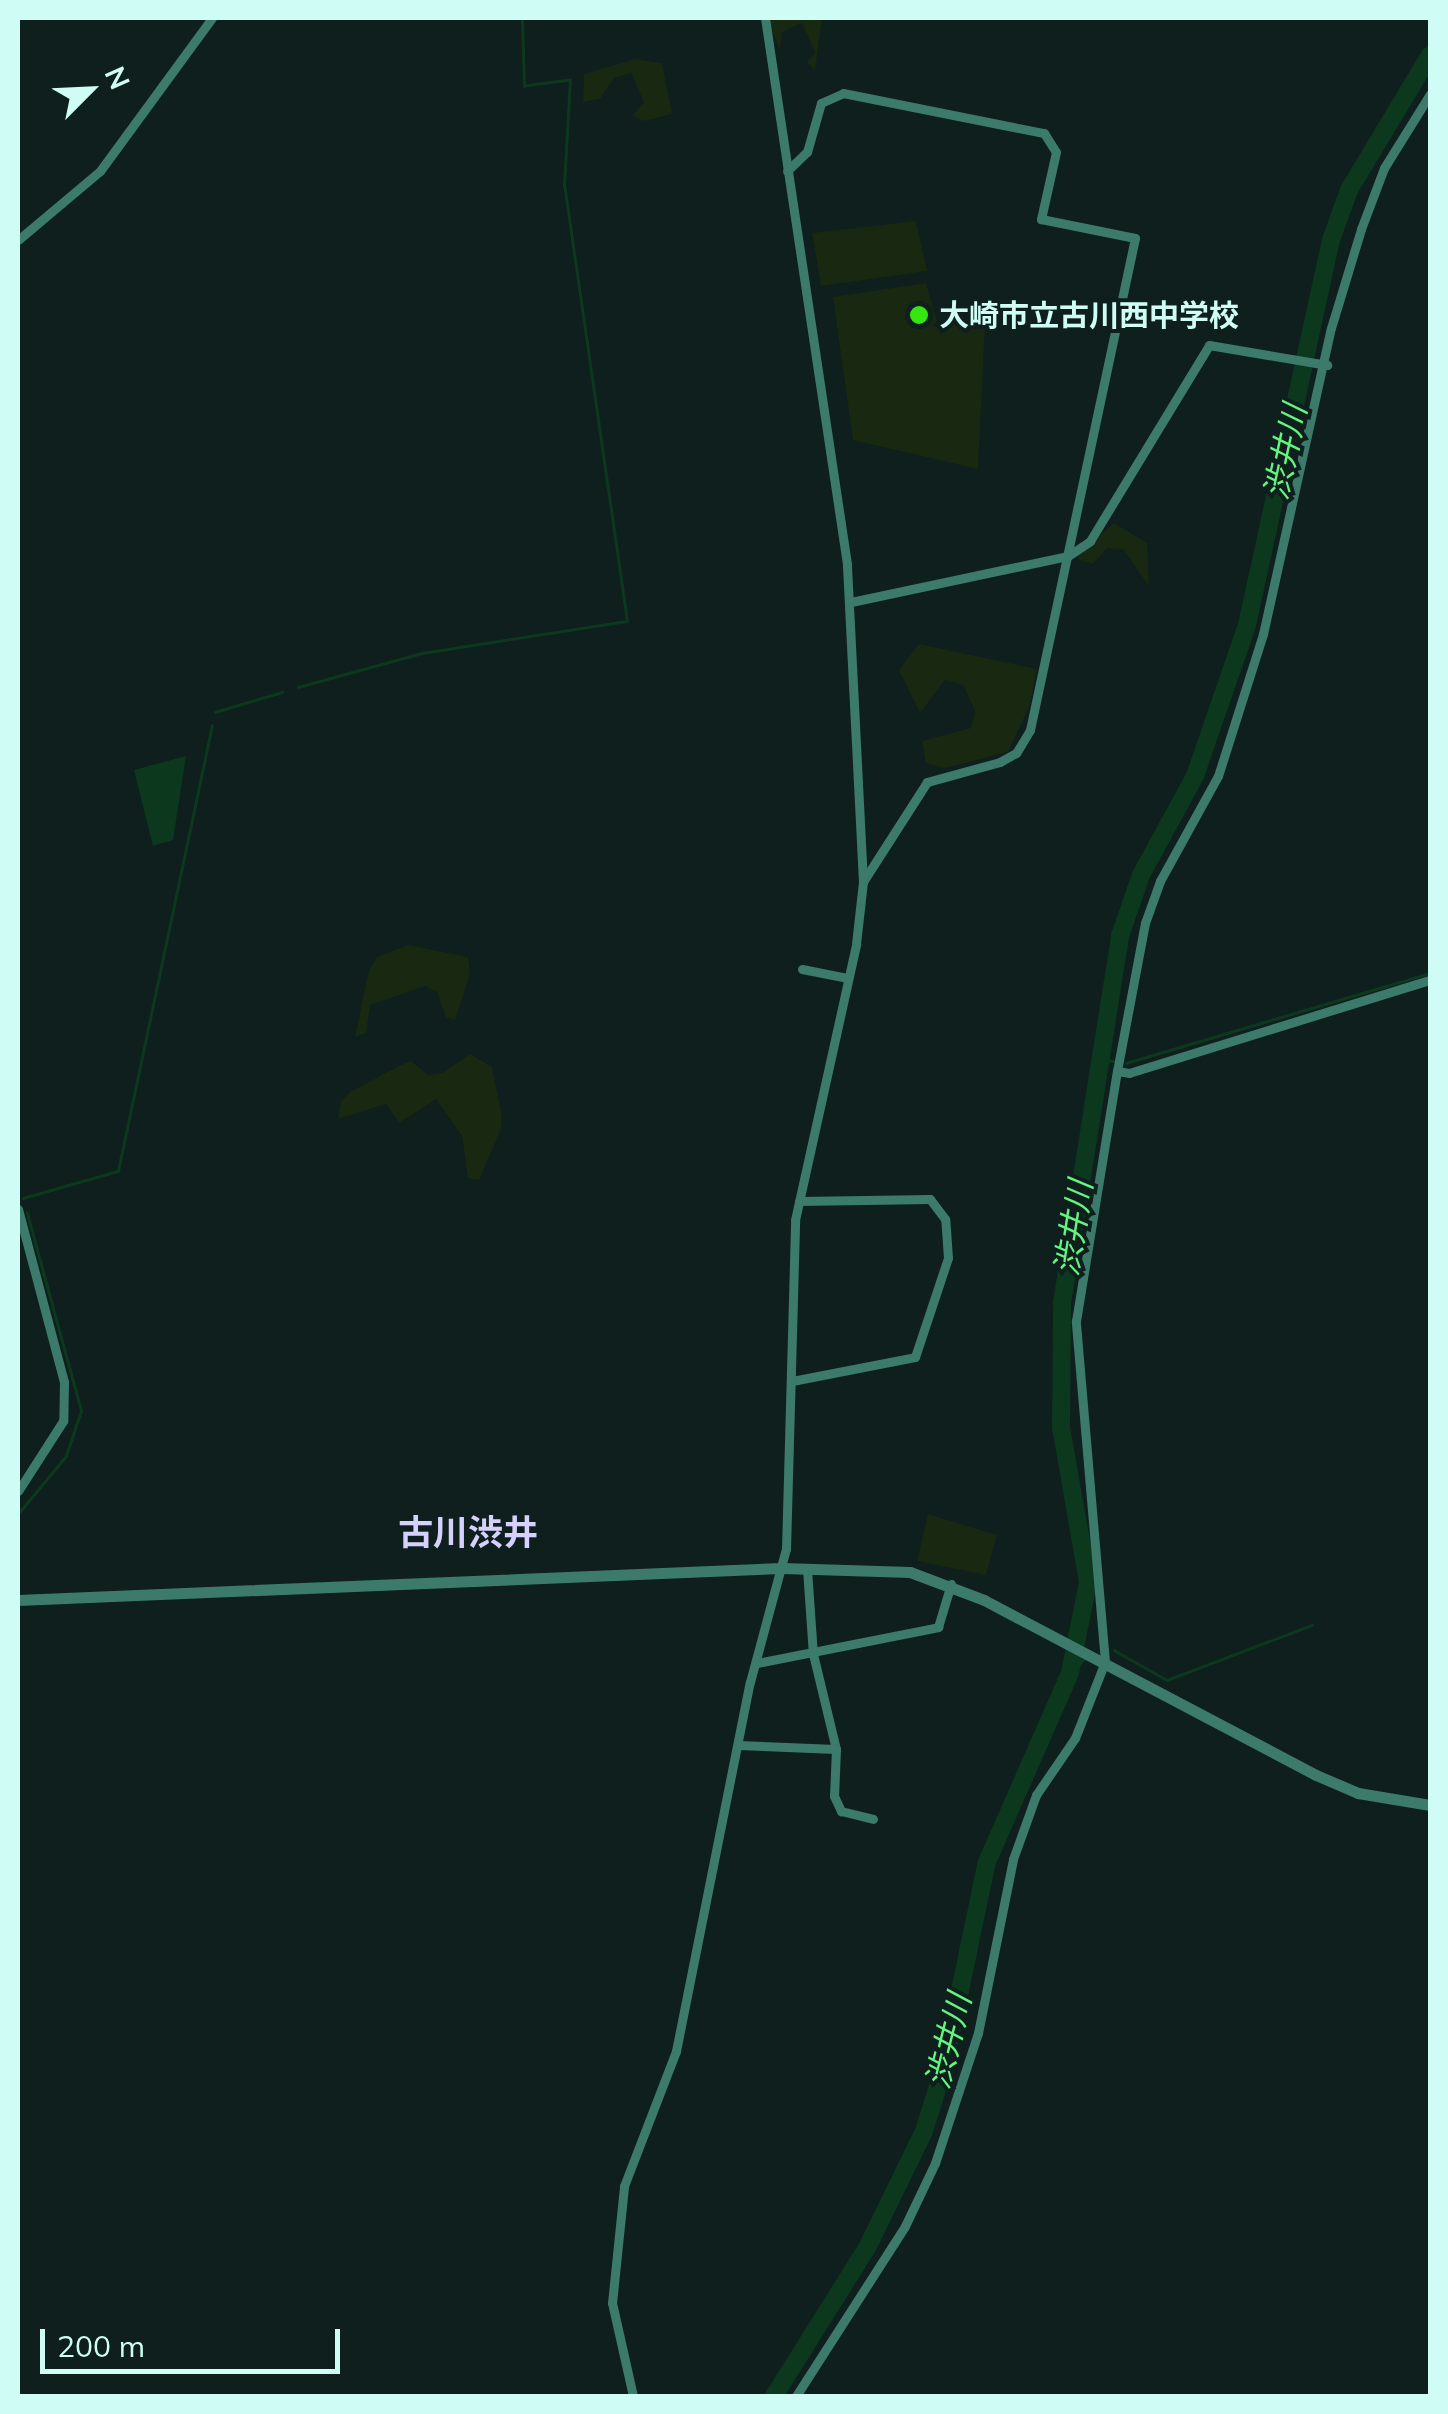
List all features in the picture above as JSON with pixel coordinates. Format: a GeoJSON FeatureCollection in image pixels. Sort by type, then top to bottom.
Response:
{"type":"FeatureCollection","features":[{"type":"Feature","properties":{"kind":"street"},"geometry":{"type":"LineString","coordinates":[[18,240],[100,171],[212,18]]}},
{"type":"Feature","properties":{"kind":"street"},"geometry":{"type":"LineString","coordinates":[[633,2396],[612,2303],[624,2186],[676,2051],[738,1745],[782,1568],[790,1516],[799,1201],[848,978],[863,882],[852,602],[765,18]]}},
{"type":"Feature","properties":{"kind":"street"},"geometry":{"type":"LineString","coordinates":[[787,171],[807,152],[821,103],[843,93],[1044,133],[1056,152],[1041,219],[1135,238],[1024,743],[1000,762],[926,782],[863,882]]}},
{"type":"Feature","properties":{"kind":"street"},"geometry":{"type":"LineString","coordinates":[[796,2396],[904,2226],[936,2163],[978,2033],[1013,1859],[1036,1796],[1075,1738],[1102,1661],[1076,1320],[1135,955],[1160,881],[1229,748],[1331,328],[1384,168],[1430,94]]}},
{"type":"Feature","properties":{"kind":"street"},"geometry":{"type":"LineString","coordinates":[[852,602],[1068,556],[1103,525],[1201,350],[1216,343],[1324,364]]}},
{"type":"Feature","properties":{"kind":"street"},"geometry":{"type":"LineString","coordinates":[[802,970],[848,978]]}},
{"type":"Feature","properties":{"kind":"street"},"geometry":{"type":"LineString","coordinates":[[1117,1072],[1129,1073],[1430,980]]}},
{"type":"Feature","properties":{"kind":"street"},"geometry":{"type":"LineString","coordinates":[[792,1381],[915,1357],[948,1258],[945,1219],[930,1199],[799,1201]]}},
{"type":"Feature","properties":{"kind":"street"},"geometry":{"type":"LineString","coordinates":[[18,1209],[64,1382],[63,1421],[18,1491]]}},
{"type":"Feature","properties":{"kind":"street"},"geometry":{"type":"LineString","coordinates":[[18,1600],[782,1568],[876,1568],[950,1584],[1330,1781],[1396,1802],[1430,1805]]}},
{"type":"Feature","properties":{"kind":"street"},"geometry":{"type":"LineString","coordinates":[[808,1569],[813,1651],[836,1749],[833,1782],[840,1812],[873,1819]]}},
{"type":"Feature","properties":{"kind":"street"},"geometry":{"type":"LineString","coordinates":[[757,1663],[938,1627],[950,1584]]}},
{"type":"Feature","properties":{"kind":"street"},"geometry":{"type":"LineString","coordinates":[[738,1745],[836,1749]]}},
{"type":"Feature","properties":{"kind":"shaded area"},"geometry":{"type":"Polygon","coordinates":[[[768,18],[822,18],[815,70],[807,62],[815,52],[802,23],[782,32],[780,51],[768,18]]]}},
{"type":"Feature","properties":{"kind":"shaded area"},"geometry":{"type":"Polygon","coordinates":[[[635,59],[662,63],[672,114],[644,121],[632,116],[644,102],[631,73],[614,78],[600,99],[583,102],[584,74],[635,59]]]}},
{"type":"Feature","properties":{"kind":"shaded area"},"geometry":{"type":"Polygon","coordinates":[[[916,221],[927,271],[821,286],[812,233],[916,221]]]}},
{"type":"Feature","properties":{"kind":"shaded area"},"geometry":{"type":"Polygon","coordinates":[[[926,283],[937,322],[985,324],[978,469],[853,440],[833,297],[926,283]]]}},
{"type":"Feature","properties":{"kind":"shaded area"},"geometry":{"type":"Polygon","coordinates":[[[1114,523],[1147,543],[1149,586],[1123,549],[1107,548],[1093,564],[1079,560],[1077,555],[1114,523]]]}},
{"type":"Feature","properties":{"kind":"shaded area"},"geometry":{"type":"Polygon","coordinates":[[[919,644],[1037,669],[1029,707],[1008,752],[945,768],[926,763],[922,741],[971,728],[975,711],[963,685],[945,680],[920,713],[899,670],[919,644]]]}},
{"type":"Feature","properties":{"kind":"shaded area"},"geometry":{"type":"Polygon","coordinates":[[[186,756],[173,840],[153,846],[134,770],[186,756]]]}},
{"type":"Feature","properties":{"kind":"shaded area"},"geometry":{"type":"Polygon","coordinates":[[[408,945],[468,957],[470,974],[455,1020],[446,1017],[437,992],[425,986],[370,1005],[366,1033],[355,1037],[369,970],[377,957],[408,945]]]}},
{"type":"Feature","properties":{"kind":"shaded area"},"geometry":{"type":"Polygon","coordinates":[[[470,1054],[492,1067],[501,1112],[501,1129],[479,1180],[468,1178],[462,1136],[436,1099],[399,1123],[386,1104],[338,1119],[341,1101],[352,1091],[399,1066],[411,1061],[428,1075],[442,1073],[470,1054]]]}},
{"type":"Feature","properties":{"kind":"shaded area"},"geometry":{"type":"Polygon","coordinates":[[[928,1514],[997,1535],[986,1575],[917,1561],[928,1514]]]}},
{"type":"Feature","properties":{"kind":"waterway"},"geometry":{"type":"LineString","coordinates":[[298,687],[422,653],[627,621],[564,186],[570,80],[524,86],[522,18]]}},
{"type":"Feature","properties":{"kind":"waterway","name":"渋井川"},"geometry":{"type":"LineString","coordinates":[[774,2396],[868,2246],[924,2131],[944,2067],[987,1862],[1070,1673],[1088,1582],[1061,1428],[1062,1303],[1120,936],[1141,875],[1195,776],[1247,625],[1331,240],[1349,190],[1430,55]]}},
{"type":"Feature","properties":{"kind":"waterway"},"geometry":{"type":"LineString","coordinates":[[215,712],[282,692]]}},
{"type":"Feature","properties":{"kind":"waterway"},"geometry":{"type":"LineString","coordinates":[[23,1198],[118,1171],[212,726]]}},
{"type":"Feature","properties":{"kind":"waterway"},"geometry":{"type":"LineString","coordinates":[[1126,1063],[1430,973]]}},
{"type":"Feature","properties":{"kind":"waterway"},"geometry":{"type":"LineString","coordinates":[[1100,1060],[1113,1061]]}},
{"type":"Feature","properties":{"kind":"waterway"},"geometry":{"type":"LineString","coordinates":[[18,1514],[66,1456],[81,1411],[27,1213]]}},
{"type":"Feature","properties":{"kind":"waterway"},"geometry":{"type":"LineString","coordinates":[[1114,1650],[1167,1680],[1312,1625]]}},
{"type":"Feature","properties":{"kind":"waterway"},"geometry":{"type":"LineString","coordinates":[[1070,1673],[1085,1658]]}},
{"type":"Feature","properties":{"kind":"place","name":"大崎市立古川西中学校"},"geometry":{"type":"Point","coordinates":[919,315]}},
{"type":"Feature","properties":{"kind":"district","name":"古川渋井"},"geometry":{"type":"Point","coordinates":[468,1532]}}]}
